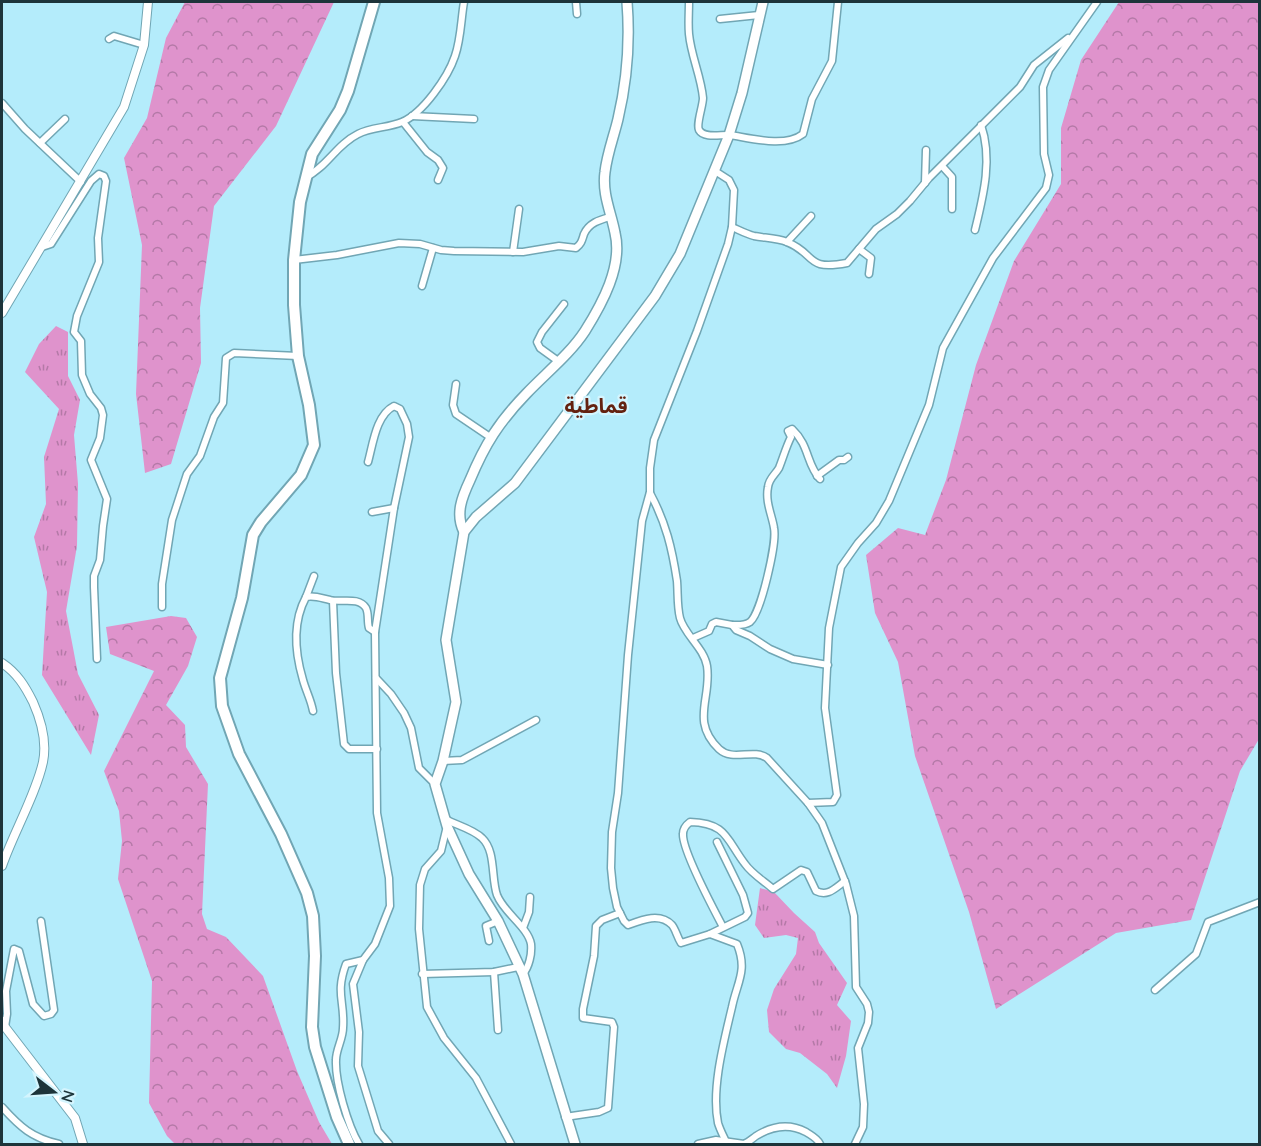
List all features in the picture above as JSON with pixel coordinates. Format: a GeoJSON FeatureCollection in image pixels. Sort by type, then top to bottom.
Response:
{"type":"FeatureCollection","features":[{"type":"Feature","properties":{"kind":"main road"},"geometry":{"type":"LineString","coordinates":[[349,1144],[336,1117],[315,1047],[312,1027],[315,956],[313,916],[308,893],[281,834],[239,754],[222,706],[220,678],[242,598],[253,535],[261,522],[301,475],[314,445],[298,356],[294,298],[294,260],[305,178],[315,146],[344,103],[374,2]]}},
{"type":"Feature","properties":{"kind":"main road"},"geometry":{"type":"LineString","coordinates":[[464,532],[460,524],[459,512],[466,489],[490,437],[516,404],[578,341],[600,305],[612,276],[617,258],[617,247],[604,185],[605,169],[623,92],[628,29],[627,2]]}},
{"type":"Feature","properties":{"kind":"main road"},"geometry":{"type":"LineString","coordinates":[[575,1144],[520,970],[498,921],[469,874],[446,822],[435,784],[443,761],[456,702],[446,640],[464,532],[476,517],[514,483],[655,296],[675,264],[729,135],[742,93],[763,2]]}},
{"type":"Feature","properties":{"kind":"street"},"geometry":{"type":"LineString","coordinates":[[2,313],[124,107],[144,45],[148,2]]}},
{"type":"Feature","properties":{"kind":"street"},"geometry":{"type":"LineString","coordinates":[[305,178],[322,168],[344,143],[356,135],[403,122],[431,97],[455,56],[464,2]]}},
{"type":"Feature","properties":{"kind":"street"},"geometry":{"type":"LineString","coordinates":[[576,2],[578,14]]}},
{"type":"Feature","properties":{"kind":"street"},"geometry":{"type":"LineString","coordinates":[[689,2],[689,33],[703,103],[698,126],[706,135],[729,135],[764,141],[786,140],[800,137],[802,134],[812,99],[832,60],[838,2]]}},
{"type":"Feature","properties":{"kind":"street"},"geometry":{"type":"LineString","coordinates":[[808,803],[832,802],[837,795],[825,708],[829,628],[842,567],[858,543],[876,523],[889,501],[929,405],[944,348],[993,258],[1046,188],[1049,175],[1044,154],[1043,87],[1048,70],[1096,2]]}},
{"type":"Feature","properties":{"kind":"street"},"geometry":{"type":"LineString","coordinates":[[720,19],[759,15]]}},
{"type":"Feature","properties":{"kind":"street"},"geometry":{"type":"LineString","coordinates":[[732,227],[751,235],[788,242],[803,252],[814,264],[824,266],[847,263],[876,229],[897,214],[1020,87],[1034,65],[1072,35]]}},
{"type":"Feature","properties":{"kind":"street"},"geometry":{"type":"LineString","coordinates":[[110,39],[114,36],[144,45]]}},
{"type":"Feature","properties":{"kind":"street"},"geometry":{"type":"LineString","coordinates":[[2,103],[81,182]]}},
{"type":"Feature","properties":{"kind":"street"},"geometry":{"type":"LineString","coordinates":[[411,116],[474,118]]}},
{"type":"Feature","properties":{"kind":"street"},"geometry":{"type":"LineString","coordinates":[[40,143],[64,118]]}},
{"type":"Feature","properties":{"kind":"street"},"geometry":{"type":"LineString","coordinates":[[403,122],[443,168],[438,180]]}},
{"type":"Feature","properties":{"kind":"street"},"geometry":{"type":"LineString","coordinates":[[975,230],[986,179],[984,136],[981,125]]}},
{"type":"Feature","properties":{"kind":"street"},"geometry":{"type":"LineString","coordinates":[[925,183],[926,150]]}},
{"type":"Feature","properties":{"kind":"street"},"geometry":{"type":"LineString","coordinates":[[942,166],[952,177],[952,210]]}},
{"type":"Feature","properties":{"kind":"street"},"geometry":{"type":"LineString","coordinates":[[715,171],[733,184],[732,227],[718,275],[654,440],[650,468],[650,492],[642,521],[610,868],[612,888],[620,913],[628,925],[650,918],[665,920],[671,924],[681,942],[710,934],[745,917],[748,907],[717,842]]}},
{"type":"Feature","properties":{"kind":"street"},"geometry":{"type":"LineString","coordinates":[[42,248],[51,244],[91,181],[99,174],[104,176],[106,181],[98,238],[99,262],[77,315],[74,332],[81,341],[82,375],[103,415],[100,438],[91,460],[107,499],[100,560],[94,576],[97,659]]}},
{"type":"Feature","properties":{"kind":"street"},"geometry":{"type":"LineString","coordinates":[[513,252],[519,209]]}},
{"type":"Feature","properties":{"kind":"street"},"geometry":{"type":"LineString","coordinates":[[788,242],[811,216]]}},
{"type":"Feature","properties":{"kind":"street"},"geometry":{"type":"LineString","coordinates":[[294,260],[337,255],[387,244],[420,244],[454,251],[513,252],[559,246],[576,248],[580,245],[590,225],[610,217]]}},
{"type":"Feature","properties":{"kind":"street"},"geometry":{"type":"LineString","coordinates":[[422,286],[433,248]]}},
{"type":"Feature","properties":{"kind":"street"},"geometry":{"type":"LineString","coordinates":[[859,249],[871,258],[869,274]]}},
{"type":"Feature","properties":{"kind":"street"},"geometry":{"type":"LineString","coordinates":[[558,361],[540,348],[537,342],[564,304]]}},
{"type":"Feature","properties":{"kind":"street"},"geometry":{"type":"LineString","coordinates":[[162,607],[162,584],[172,520],[187,474],[200,456],[214,417],[223,403],[226,358],[234,353],[298,356]]}},
{"type":"Feature","properties":{"kind":"street"},"geometry":{"type":"LineString","coordinates":[[456,384],[453,405],[456,414],[490,437]]}},
{"type":"Feature","properties":{"kind":"street"},"geometry":{"type":"LineString","coordinates":[[368,462],[384,414],[394,406],[400,409],[408,424],[409,437],[394,508],[375,632],[377,813],[389,878],[390,906],[375,944],[363,960],[353,984],[359,1032],[358,1066],[378,1131],[389,1144]]}},
{"type":"Feature","properties":{"kind":"street"},"geometry":{"type":"LineString","coordinates":[[693,638],[709,631],[712,624],[716,622],[744,625],[756,615],[765,587],[774,537],[768,504],[768,487],[771,477],[778,470],[791,437],[788,431],[792,429],[803,441],[819,477],[839,460],[848,457]]}},
{"type":"Feature","properties":{"kind":"street"},"geometry":{"type":"LineString","coordinates":[[650,492],[663,518],[668,537],[677,581],[682,624],[693,638],[706,664],[705,730],[726,753],[764,756],[808,803],[822,823],[845,881],[854,916],[856,987],[867,1004],[869,1012],[868,1023],[858,1048],[864,1104],[863,1127],[855,1144]]}},
{"type":"Feature","properties":{"kind":"street"},"geometry":{"type":"LineString","coordinates":[[372,512],[394,508]]}},
{"type":"Feature","properties":{"kind":"street"},"geometry":{"type":"LineString","coordinates":[[313,711],[304,682],[296,640],[299,614],[314,576]]}},
{"type":"Feature","properties":{"kind":"street"},"geometry":{"type":"LineString","coordinates":[[306,597],[353,601],[362,605],[368,614],[369,628],[375,632]]}},
{"type":"Feature","properties":{"kind":"street"},"geometry":{"type":"LineString","coordinates":[[333,601],[336,672],[344,744],[349,749],[377,749]]}},
{"type":"Feature","properties":{"kind":"street"},"geometry":{"type":"LineString","coordinates":[[732,625],[736,630],[770,649],[793,659],[828,664]]}},
{"type":"Feature","properties":{"kind":"street"},"geometry":{"type":"LineString","coordinates":[[2,663],[15,672],[27,691],[41,726],[44,748],[43,762],[36,782],[2,866]]}},
{"type":"Feature","properties":{"kind":"street"},"geometry":{"type":"LineString","coordinates":[[376,678],[404,713],[411,728],[419,768],[435,784]]}},
{"type":"Feature","properties":{"kind":"street"},"geometry":{"type":"LineString","coordinates":[[443,761],[462,760],[536,720]]}},
{"type":"Feature","properties":{"kind":"street"},"geometry":{"type":"LineString","coordinates":[[423,974],[526,970],[531,953],[531,942],[523,928],[510,916],[497,894],[488,846],[482,837],[446,822],[441,851],[425,869],[420,885],[419,929],[423,974],[427,1007],[444,1038],[476,1078],[511,1144]]}},
{"type":"Feature","properties":{"kind":"street"},"geometry":{"type":"LineString","coordinates":[[723,927],[682,835],[684,827],[690,822],[702,822],[720,828],[746,867],[773,889],[801,870],[807,872],[816,891],[823,894],[845,881]]}},
{"type":"Feature","properties":{"kind":"street"},"geometry":{"type":"LineString","coordinates":[[523,928],[529,912],[530,897]]}},
{"type":"Feature","properties":{"kind":"street"},"geometry":{"type":"LineString","coordinates":[[1155,990],[1196,954],[1208,922],[1260,902]]}},
{"type":"Feature","properties":{"kind":"street"},"geometry":{"type":"LineString","coordinates":[[565,1117],[599,1112],[608,1108],[614,1027],[612,1022],[583,1018],[583,1009],[594,956],[596,926],[602,920],[620,913]]}},
{"type":"Feature","properties":{"kind":"street"},"geometry":{"type":"LineString","coordinates":[[41,921],[54,1010],[51,1014],[44,1016],[33,1004],[19,951],[14,949],[6,991],[7,1014],[3,1024],[75,1118],[83,1144]]}},
{"type":"Feature","properties":{"kind":"street"},"geometry":{"type":"LineString","coordinates":[[489,941],[486,926],[498,921]]}},
{"type":"Feature","properties":{"kind":"street"},"geometry":{"type":"LineString","coordinates":[[710,934],[737,944],[741,952],[742,976],[732,1005],[716,1099],[718,1124],[727,1144]]}},
{"type":"Feature","properties":{"kind":"street"},"geometry":{"type":"LineString","coordinates":[[359,1144],[351,1132],[336,1074],[335,1057],[344,1029],[339,989],[341,978],[346,964],[363,960]]}},
{"type":"Feature","properties":{"kind":"street"},"geometry":{"type":"LineString","coordinates":[[494,972],[498,1030]]}},
{"type":"Feature","properties":{"kind":"street"},"geometry":{"type":"LineString","coordinates":[[2,1107],[30,1134],[38,1139],[59,1144]]}},
{"type":"Feature","properties":{"kind":"street"},"geometry":{"type":"LineString","coordinates":[[698,1144],[716,1140],[727,1144],[747,1144],[759,1135],[782,1126],[799,1128],[817,1139],[820,1144]]}},
{"type":"Feature","properties":{"kind":"green space"},"geometry":{"type":"Polygon","coordinates":[[[185,2],[334,2],[276,126],[214,206],[200,308],[201,363],[171,464],[145,473],[136,394],[142,245],[124,158],[147,118],[166,38],[185,2]]]}},
{"type":"Feature","properties":{"kind":"green space"},"geometry":{"type":"Polygon","coordinates":[[[1119,2],[1259,2],[1259,739],[1240,771],[1191,920],[1116,933],[996,1009],[969,912],[915,756],[898,662],[875,613],[866,555],[898,528],[925,535],[946,480],[976,365],[1014,261],[1061,184],[1061,128],[1081,60],[1119,2]]]}},
{"type":"Feature","properties":{"kind":"green space"},"geometry":{"type":"Polygon","coordinates":[[[56,326],[68,332],[68,376],[80,400],[74,435],[78,484],[77,546],[66,611],[78,674],[99,715],[91,755],[42,675],[47,592],[34,537],[46,504],[44,457],[59,409],[25,372],[39,344],[56,326]]]}},
{"type":"Feature","properties":{"kind":"green space"},"geometry":{"type":"Polygon","coordinates":[[[171,616],[186,618],[197,637],[188,666],[166,705],[185,725],[186,747],[208,784],[202,914],[207,929],[226,937],[263,976],[297,1071],[319,1122],[332,1144],[175,1144],[167,1136],[149,1103],[152,981],[118,879],[122,841],[119,811],[104,771],[154,671],[110,654],[106,627],[171,616]]]}},
{"type":"Feature","properties":{"kind":"green space"},"geometry":{"type":"Polygon","coordinates":[[[760,888],[774,892],[815,932],[819,943],[847,983],[837,1005],[851,1021],[846,1056],[837,1088],[827,1074],[800,1053],[786,1049],[769,1032],[767,1010],[774,989],[796,954],[798,938],[786,935],[764,938],[755,925],[760,888]]]}},
{"type":"Feature","properties":{"kind":"district","name":"قماطية"},"geometry":{"type":"Point","coordinates":[596,405]}}]}
